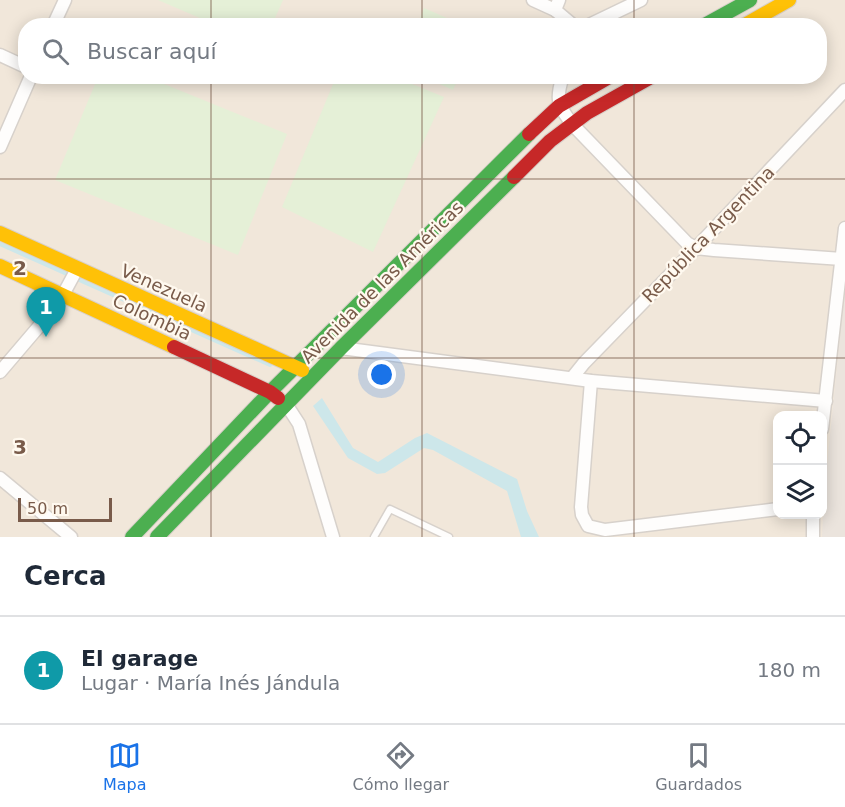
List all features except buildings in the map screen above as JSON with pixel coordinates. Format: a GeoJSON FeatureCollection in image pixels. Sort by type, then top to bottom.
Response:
{"type":"FeatureCollection","features":[{"type":"Feature","properties":{"kind":"main road"},"geometry":{"type":"LineString","coordinates":[[717,18],[750,0]]}},
{"type":"Feature","properties":{"kind":"main road"},"geometry":{"type":"LineString","coordinates":[[757,18],[789,0]]}},
{"type":"Feature","properties":{"kind":"main road","name":"Avenida de las Américas"},"geometry":{"type":"LineString","coordinates":[[132,537],[270,392],[540,123],[559,106],[596,84]]}},
{"type":"Feature","properties":{"kind":"main road","name":"Avenida de las Américas"},"geometry":{"type":"LineString","coordinates":[[157,537],[341,348],[550,141],[572,124],[640,84]]}},
{"type":"Feature","properties":{"kind":"main road","name":"Venezuela"},"geometry":{"type":"LineString","coordinates":[[0,233],[315,375]]}},
{"type":"Feature","properties":{"kind":"main road","name":"Colombia"},"geometry":{"type":"LineString","coordinates":[[0,266],[270,392],[286,404]]}},
{"type":"Feature","properties":{"kind":"street"},"geometry":{"type":"LineString","coordinates":[[533,0],[557,5],[568,18]]}},
{"type":"Feature","properties":{"kind":"street"},"geometry":{"type":"LineString","coordinates":[[604,18],[641,0]]}},
{"type":"Feature","properties":{"kind":"street"},"geometry":{"type":"LineString","coordinates":[[56,18],[62,1]]}},
{"type":"Feature","properties":{"kind":"street"},"geometry":{"type":"LineString","coordinates":[[0,55],[18,63]]}},
{"type":"Feature","properties":{"kind":"street"},"geometry":{"type":"LineString","coordinates":[[0,147],[27,84]]}},
{"type":"Feature","properties":{"kind":"street"},"geometry":{"type":"LineString","coordinates":[[560,84],[558,90],[559,106],[572,124],[682,238],[696,248],[842,259]]}},
{"type":"Feature","properties":{"kind":"street","name":"República Argentina"},"geometry":{"type":"LineString","coordinates":[[572,378],[845,90]]}},
{"type":"Feature","properties":{"kind":"street"},"geometry":{"type":"LineString","coordinates":[[0,111],[13,117]]}},
{"type":"Feature","properties":{"kind":"street"},"geometry":{"type":"LineString","coordinates":[[825,411],[845,228]]}},
{"type":"Feature","properties":{"kind":"street"},"geometry":{"type":"LineString","coordinates":[[0,372],[63,295],[77,269]]}},
{"type":"Feature","properties":{"kind":"street"},"geometry":{"type":"LineString","coordinates":[[341,348],[591,381],[826,401]]}},
{"type":"Feature","properties":{"kind":"street"},"geometry":{"type":"LineString","coordinates":[[591,381],[581,507],[582,515],[588,526],[605,530],[773,509]]}},
{"type":"Feature","properties":{"kind":"street"},"geometry":{"type":"LineString","coordinates":[[286,404],[299,424],[333,537]]}},
{"type":"Feature","properties":{"kind":"street"},"geometry":{"type":"LineString","coordinates":[[0,478],[71,537]]}},
{"type":"Feature","properties":{"kind":"street"},"geometry":{"type":"LineString","coordinates":[[813,519],[813,537]]}},
{"type":"Feature","properties":{"kind":"lane"},"geometry":{"type":"LineString","coordinates":[[374,537],[390,509],[449,537]]}},
{"type":"Feature","properties":{"kind":"shaded area"},"geometry":{"type":"Polygon","coordinates":[[[0,0],[845,0],[845,537],[0,537],[0,0]]]}},
{"type":"Feature","properties":{"kind":"shaded area"},"geometry":{"type":"Polygon","coordinates":[[[845,289],[845,537],[822,537],[823,519],[827,519],[827,465],[845,289]]]}},
{"type":"Feature","properties":{"kind":"green space"},"geometry":{"type":"Polygon","coordinates":[[[158,0],[283,0],[275,18],[200,18],[158,0]]]}},
{"type":"Feature","properties":{"kind":"green space"},"geometry":{"type":"Polygon","coordinates":[[[424,8],[447,18],[420,18],[424,8]]]}},
{"type":"Feature","properties":{"kind":"green space"},"geometry":{"type":"Polygon","coordinates":[[[95,84],[164,84],[287,134],[238,255],[55,180],[95,84]]]}},
{"type":"Feature","properties":{"kind":"green space"},"geometry":{"type":"Polygon","coordinates":[[[333,84],[412,84],[444,97],[373,252],[282,207],[333,84]]]}},
{"type":"Feature","properties":{"kind":"green space"},"geometry":{"type":"Polygon","coordinates":[[[440,84],[456,84],[453,90],[440,84]]]}},
{"type":"Feature","properties":{"kind":"water"},"geometry":{"type":"Polygon","coordinates":[[[322,398],[353,448],[378,462],[415,438],[427,433],[517,479],[527,511],[539,537],[521,537],[507,491],[433,450],[424,448],[385,473],[377,474],[348,458],[313,406],[322,398]]]}},
{"type":"Feature","properties":{"kind":"waterway"},"geometry":{"type":"LineString","coordinates":[[0,244],[69,275]]}},
{"type":"Feature","properties":{"kind":"waterway"},"geometry":{"type":"LineString","coordinates":[[77,279],[270,365]]}},
{"type":"Feature","properties":{"kind":"traffic: fast"},"geometry":{"type":"LineString","coordinates":[[717,18],[750,0]]}},
{"type":"Feature","properties":{"kind":"traffic: fast"},"geometry":{"type":"LineString","coordinates":[[132,537],[270,392],[529,134]]}},
{"type":"Feature","properties":{"kind":"traffic: fast"},"geometry":{"type":"LineString","coordinates":[[157,537],[341,348],[514,177]]}},
{"type":"Feature","properties":{"kind":"traffic: slow"},"geometry":{"type":"LineString","coordinates":[[757,18],[789,0]]}},
{"type":"Feature","properties":{"kind":"traffic: slow"},"geometry":{"type":"LineString","coordinates":[[0,233],[302,370]]}},
{"type":"Feature","properties":{"kind":"traffic: slow"},"geometry":{"type":"LineString","coordinates":[[0,266],[174,347]]}},
{"type":"Feature","properties":{"kind":"traffic: jam"},"geometry":{"type":"LineString","coordinates":[[529,134],[559,106],[597,84]]}},
{"type":"Feature","properties":{"kind":"traffic: jam"},"geometry":{"type":"LineString","coordinates":[[514,177],[550,141],[587,113],[639,84]]}},
{"type":"Feature","properties":{"kind":"traffic: jam"},"geometry":{"type":"LineString","coordinates":[[174,347],[270,392],[278,398]]}},
{"type":"Feature","properties":{"kind":"place","name":"El garage"},"geometry":{"type":"Point","coordinates":[46,337]}}]}
